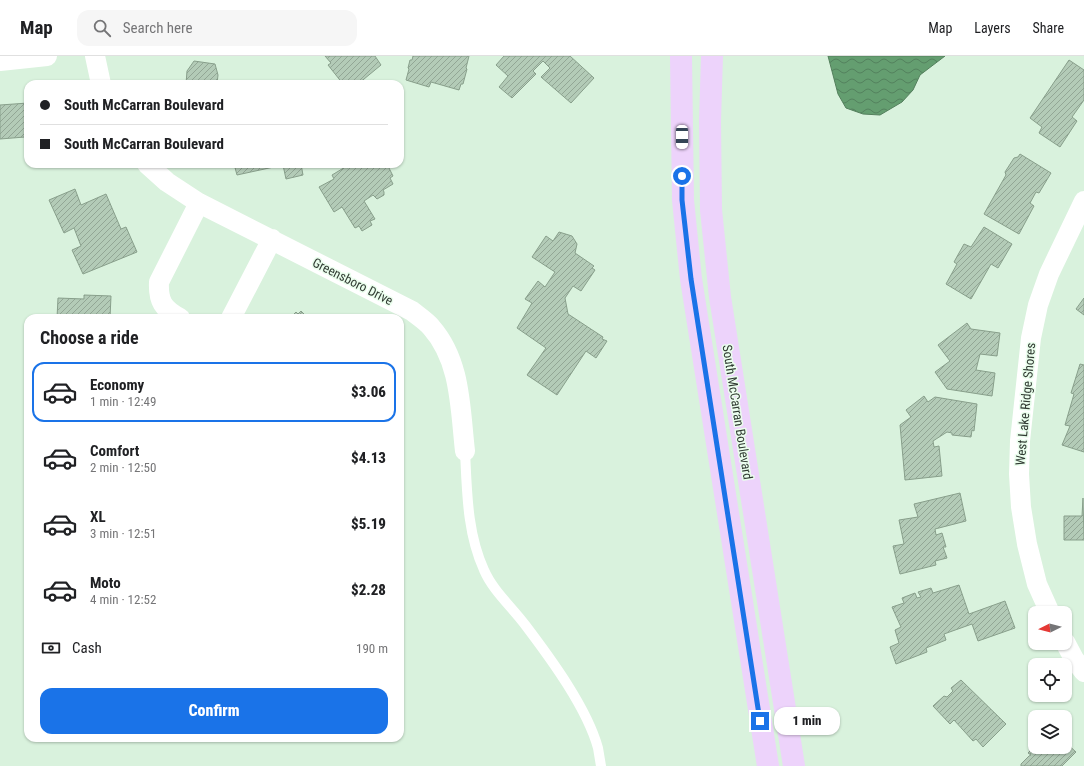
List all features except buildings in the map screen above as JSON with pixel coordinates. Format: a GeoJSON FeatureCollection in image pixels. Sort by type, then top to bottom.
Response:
{"type":"FeatureCollection","features":[{"type":"Feature","properties":{"kind":"main road","name":"South McCarran Boulevard"},"geometry":{"type":"LineString","coordinates":[[681,56],[682,200],[691,279],[768,766]]}},
{"type":"Feature","properties":{"kind":"main road","name":"South McCarran Boulevard"},"geometry":{"type":"LineString","coordinates":[[712,56],[710,121],[711,210],[720,297],[794,766]]}},
{"type":"Feature","properties":{"kind":"street"},"geometry":{"type":"LineString","coordinates":[[0,61],[46,56]]}},
{"type":"Feature","properties":{"kind":"street"},"geometry":{"type":"LineString","coordinates":[[95,56],[100,80]]}},
{"type":"Feature","properties":{"kind":"street","name":"Greensboro Drive"},"geometry":{"type":"LineString","coordinates":[[151,168],[167,182],[199,202],[412,311],[430,326],[442,341],[451,359],[457,381],[465,451]]}},
{"type":"Feature","properties":{"kind":"street","name":"West Lake Ridge Shores"},"geometry":{"type":"LineString","coordinates":[[1047,606],[1037,584],[1027,544],[1021,507],[1019,474],[1020,441],[1032,338],[1038,306],[1049,274],[1084,200]]}},
{"type":"Feature","properties":{"kind":"street"},"geometry":{"type":"LineString","coordinates":[[172,314],[162,304],[159,292],[160,282],[199,202]]}},
{"type":"Feature","properties":{"kind":"street"},"geometry":{"type":"LineString","coordinates":[[233,314],[272,239]]}},
{"type":"Feature","properties":{"kind":"street"},"geometry":{"type":"LineString","coordinates":[[1069,650],[1084,672]]}},
{"type":"Feature","properties":{"kind":"lane"},"geometry":{"type":"LineString","coordinates":[[465,451],[469,517],[478,555],[484,571],[496,589],[526,625],[575,698],[589,725],[598,748],[601,766]]}},
{"type":"Feature","properties":{"kind":"water"},"geometry":{"type":"Polygon","coordinates":[[[828,56],[945,56],[920,75],[913,90],[902,102],[880,115],[863,114],[846,108],[838,94],[828,56]]]}},
{"type":"Feature","properties":{"kind":"route"},"geometry":{"type":"LineString","coordinates":[[682,176],[682,200],[691,279],[760,721]]}}]}
